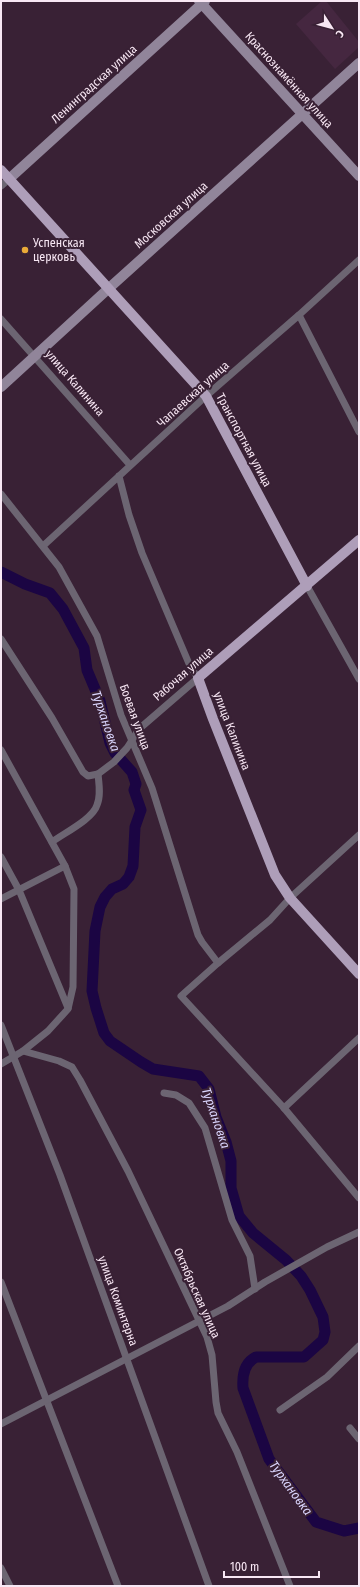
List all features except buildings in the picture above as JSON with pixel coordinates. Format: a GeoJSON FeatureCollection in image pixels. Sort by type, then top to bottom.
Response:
{"type":"FeatureCollection","features":[{"type":"Feature","properties":{"kind":"main road","name":"Транспортная улица"},"geometry":{"type":"LineString","coordinates":[[1,170],[5,182],[108,289],[206,396],[307,586]]}},
{"type":"Feature","properties":{"kind":"main road","name":"Рабочая улица"},"geometry":{"type":"LineString","coordinates":[[198,678],[359,540]]}},
{"type":"Feature","properties":{"kind":"main road","name":"улица Калинина"},"geometry":{"type":"LineString","coordinates":[[198,678],[276,875],[290,898],[359,974]]}},
{"type":"Feature","properties":{"kind":"street","name":"Краснознамённая улица"},"geometry":{"type":"LineString","coordinates":[[202,2],[359,176]]}},
{"type":"Feature","properties":{"kind":"street","name":"Ленинградская улица"},"geometry":{"type":"LineString","coordinates":[[5,182],[202,2]]}},
{"type":"Feature","properties":{"kind":"street","name":"Московская улица"},"geometry":{"type":"LineString","coordinates":[[1,387],[359,63]]}},
{"type":"Feature","properties":{"kind":"street","name":"Чапаевская улица"},"geometry":{"type":"LineString","coordinates":[[42,546],[206,396],[299,315],[359,260]]}},
{"type":"Feature","properties":{"kind":"street"},"geometry":{"type":"LineString","coordinates":[[299,315],[359,432]]}},
{"type":"Feature","properties":{"kind":"street","name":"улица Калинина"},"geometry":{"type":"LineString","coordinates":[[1,319],[130,465]]}},
{"type":"Feature","properties":{"kind":"street","name":"улица Калинина"},"geometry":{"type":"LineString","coordinates":[[119,476],[129,515],[142,553],[190,666],[198,678]]}},
{"type":"Feature","properties":{"kind":"street","name":"Боевая улица"},"geometry":{"type":"LineString","coordinates":[[1,494],[42,546],[66,580],[97,636],[121,715],[131,742],[152,788],[198,935],[218,963]]}},
{"type":"Feature","properties":{"kind":"street","name":"Транспортная улица"},"geometry":{"type":"LineString","coordinates":[[307,586],[359,679]]}},
{"type":"Feature","properties":{"kind":"street"},"geometry":{"type":"LineString","coordinates":[[1,639],[52,718],[83,772],[88,776],[98,774],[99,795],[97,806],[92,814],[52,842]]}},
{"type":"Feature","properties":{"kind":"street","name":"Рабочая улица"},"geometry":{"type":"LineString","coordinates":[[98,774],[114,762],[127,748],[138,729],[198,678]]}},
{"type":"Feature","properties":{"kind":"street"},"geometry":{"type":"LineString","coordinates":[[1,750],[65,866],[74,889],[73,987],[68,1008],[48,1031],[23,1051],[1,1064]]}},
{"type":"Feature","properties":{"kind":"street"},"geometry":{"type":"LineString","coordinates":[[359,835],[290,898],[270,920],[181,996],[284,1108],[359,1198]]}},
{"type":"Feature","properties":{"kind":"street"},"geometry":{"type":"LineString","coordinates":[[1,857],[19,890],[68,1008]]}},
{"type":"Feature","properties":{"kind":"street"},"geometry":{"type":"LineString","coordinates":[[1,899],[65,866]]}},
{"type":"Feature","properties":{"kind":"street","name":"улица Коминтерна"},"geometry":{"type":"LineString","coordinates":[[1,1025],[60,1175],[209,1586]]}},
{"type":"Feature","properties":{"kind":"street"},"geometry":{"type":"LineString","coordinates":[[284,1108],[359,1038]]}},
{"type":"Feature","properties":{"kind":"street","name":"Октябрьская улица"},"geometry":{"type":"LineString","coordinates":[[23,1051],[59,1061],[72,1067],[128,1171],[168,1252],[207,1337],[212,1355],[218,1412],[237,1452],[290,1586]]}},
{"type":"Feature","properties":{"kind":"street"},"geometry":{"type":"LineString","coordinates":[[164,1093],[176,1095],[189,1103],[205,1128],[232,1220],[250,1256],[254,1289]]}},
{"type":"Feature","properties":{"kind":"street"},"geometry":{"type":"LineString","coordinates":[[1,1424],[46,1402],[228,1306],[300,1262],[327,1247],[359,1233]]}},
{"type":"Feature","properties":{"kind":"street"},"geometry":{"type":"LineString","coordinates":[[1,1282],[118,1586]]}},
{"type":"Feature","properties":{"kind":"street"},"geometry":{"type":"LineString","coordinates":[[280,1410],[327,1377],[359,1346]]}},
{"type":"Feature","properties":{"kind":"street"},"geometry":{"type":"LineString","coordinates":[[350,1428],[359,1439]]}},
{"type":"Feature","properties":{"kind":"street"},"geometry":{"type":"LineString","coordinates":[[1,1568],[10,1586]]}},
{"type":"Feature","properties":{"kind":"shaded area"},"geometry":{"type":"Polygon","coordinates":[[[322,1],[326,1],[359,42],[359,47],[335,69],[296,24],[322,1]]]}},
{"type":"Feature","properties":{"kind":"waterway","name":"Турхановка"},"geometry":{"type":"LineString","coordinates":[[1,572],[25,584],[50,593],[63,609],[84,648],[87,670],[100,701],[110,743],[115,753],[132,772],[136,784],[134,790],[141,810],[135,827],[133,866],[129,877],[123,884],[112,889],[105,897],[100,907],[95,931],[92,991],[104,1033],[110,1041],[153,1069],[199,1076],[209,1089],[216,1117],[226,1142],[231,1161],[231,1188],[239,1216],[253,1233],[286,1260],[301,1276],[310,1290],[323,1317],[325,1332],[323,1340],[304,1357],[256,1357],[246,1366],[243,1379],[243,1388],[269,1459],[316,1522],[344,1531],[359,1528]]}},
{"type":"Feature","properties":{"kind":"place","name":"Успенская церковь"},"geometry":{"type":"Point","coordinates":[25,250]}}]}
